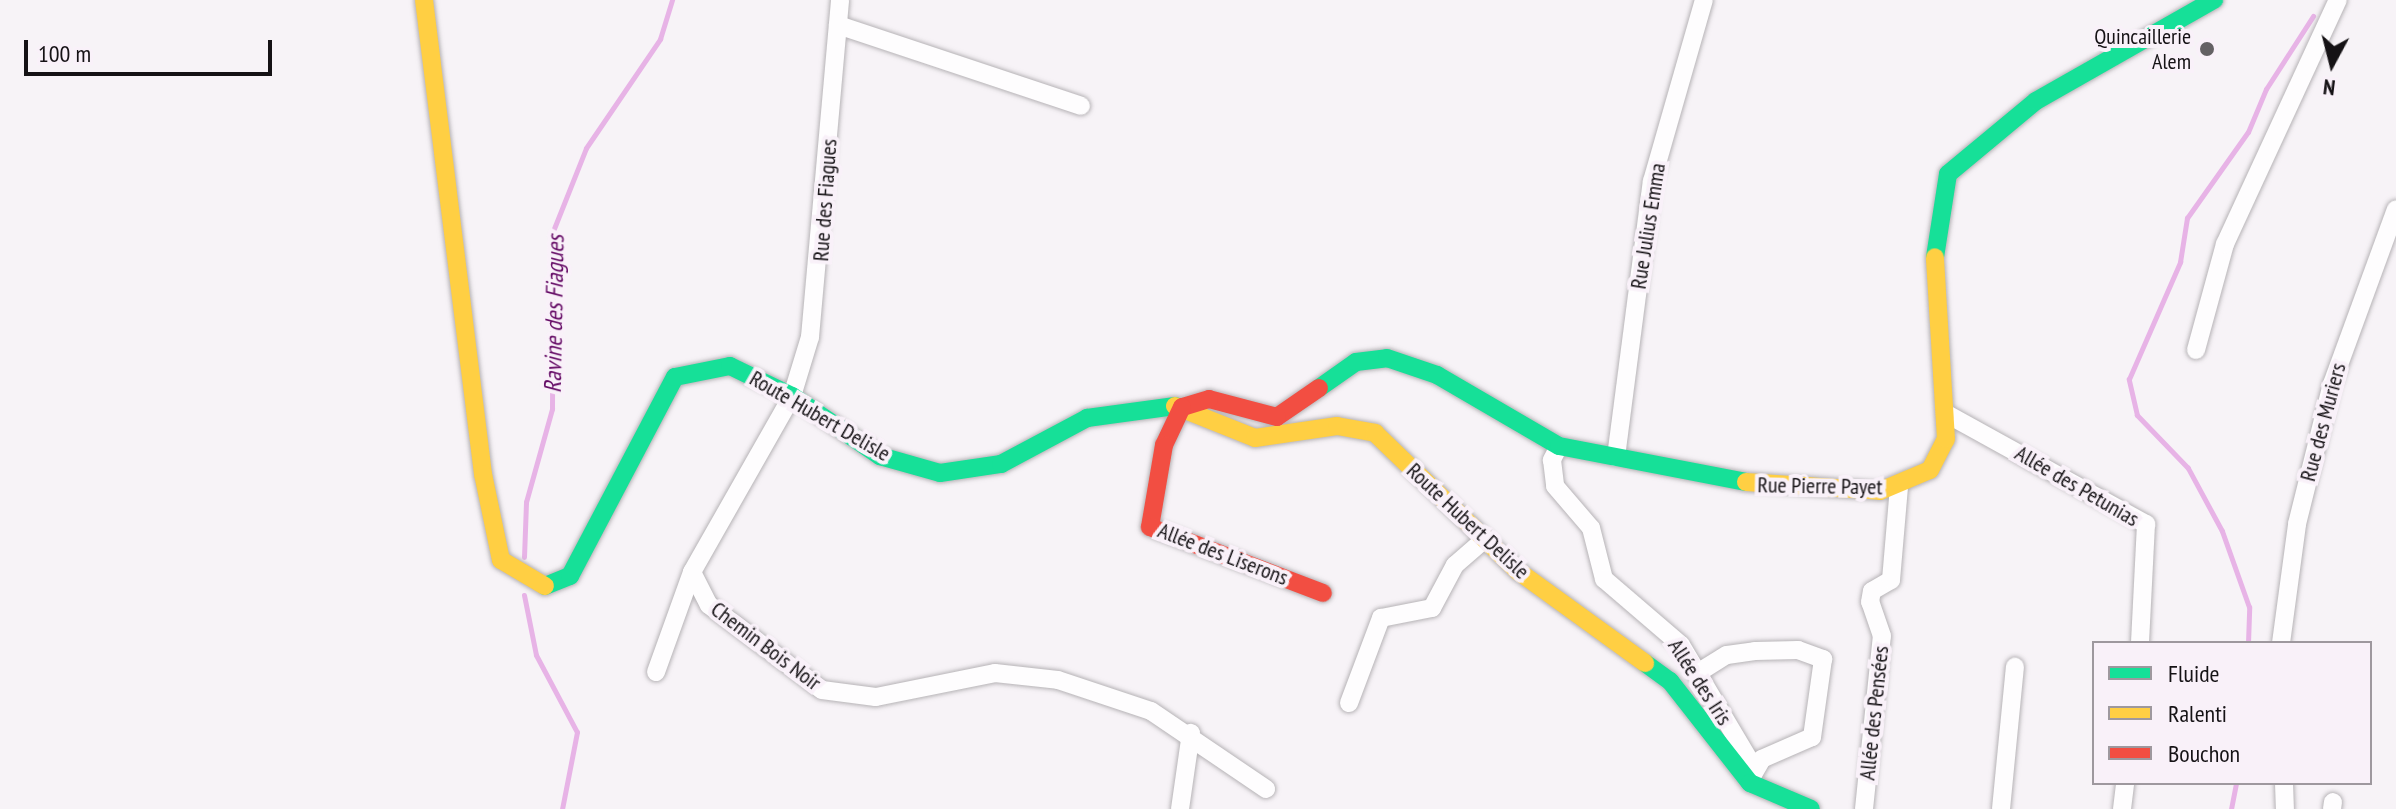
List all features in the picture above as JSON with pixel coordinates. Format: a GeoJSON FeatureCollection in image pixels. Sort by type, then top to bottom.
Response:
{"type":"FeatureCollection","features":[{"type":"Feature","properties":{"kind":"main road","name":"Route Hubert Delisle"},"geometry":{"type":"LineString","coordinates":[[424,0],[483,474],[501,560],[541,588],[570,576],[675,377],[730,366],[792,396],[880,456],[940,473],[1001,464],[1087,418],[1155,403],[1182,407],[1255,438],[1337,426],[1375,433],[1485,539],[1670,681],[1752,776],[1811,809]]}},
{"type":"Feature","properties":{"kind":"main road","name":"Rue Pierre Payet"},"geometry":{"type":"LineString","coordinates":[[1182,407],[1209,399],[1277,417],[1356,362],[1387,358],[1437,375],[1559,446],[1723,483],[1899,486],[1938,459],[1945,413],[1934,245],[1948,174],[2036,101],[2214,0]]}},
{"type":"Feature","properties":{"kind":"main road","name":"Allée des Liserons"},"geometry":{"type":"LineString","coordinates":[[1182,407],[1164,445],[1150,527],[1323,593]]}},
{"type":"Feature","properties":{"kind":"street","name":"Rue des Fiagues"},"geometry":{"type":"LineString","coordinates":[[792,396],[816,308],[840,0]]}},
{"type":"Feature","properties":{"kind":"street","name":"Rue Julius Emma"},"geometry":{"type":"LineString","coordinates":[[1616,457],[1652,181],[1704,0]]}},
{"type":"Feature","properties":{"kind":"street"},"geometry":{"type":"LineString","coordinates":[[2196,350],[2225,244],[2338,0]]}},
{"type":"Feature","properties":{"kind":"street"},"geometry":{"type":"LineString","coordinates":[[838,25],[1081,106]]}},
{"type":"Feature","properties":{"kind":"street","name":"Rue des Muriers"},"geometry":{"type":"LineString","coordinates":[[2281,641],[2297,524],[2332,384],[2396,209]]}},
{"type":"Feature","properties":{"kind":"street"},"geometry":{"type":"LineString","coordinates":[[656,672],[692,572],[792,396]]}},
{"type":"Feature","properties":{"kind":"street","name":"Allée des Petunias"},"geometry":{"type":"LineString","coordinates":[[1945,413],[2146,524],[2140,641]]}},
{"type":"Feature","properties":{"kind":"street","name":"Allée des Iris"},"geometry":{"type":"LineString","coordinates":[[1559,446],[1552,460],[1555,486],[1591,528],[1604,579],[1681,645],[1752,776]]}},
{"type":"Feature","properties":{"kind":"street","name":"Allée des Pensées"},"geometry":{"type":"LineString","coordinates":[[1864,809],[1882,636],[1870,602],[1872,591],[1891,580],[1899,486]]}},
{"type":"Feature","properties":{"kind":"street"},"geometry":{"type":"LineString","coordinates":[[1349,703],[1381,618],[1432,608],[1455,565],[1485,539]]}},
{"type":"Feature","properties":{"kind":"street","name":"Chemin Bois Noir"},"geometry":{"type":"LineString","coordinates":[[692,572],[709,605],[822,690],[876,697],[975,676],[1021,674],[1105,692],[1191,733],[1266,789]]}},
{"type":"Feature","properties":{"kind":"street"},"geometry":{"type":"LineString","coordinates":[[1696,674],[1741,653],[1798,650],[1823,659],[1812,737],[1752,776]]}},
{"type":"Feature","properties":{"kind":"street"},"geometry":{"type":"LineString","coordinates":[[2001,809],[2015,667]]}},
{"type":"Feature","properties":{"kind":"street"},"geometry":{"type":"LineString","coordinates":[[1180,809],[1191,733]]}},
{"type":"Feature","properties":{"kind":"street"},"geometry":{"type":"LineString","coordinates":[[2122,809],[2125,785]]}},
{"type":"Feature","properties":{"kind":"street"},"geometry":{"type":"LineString","coordinates":[[2284,785],[2285,809]]}},
{"type":"Feature","properties":{"kind":"waterway","name":"Ravine des Fiagues"},"geometry":{"type":"LineString","coordinates":[[524,557],[526,502],[552,409],[553,231],[586,148],[660,39],[672,0]]}},
{"type":"Feature","properties":{"kind":"waterway"},"geometry":{"type":"LineString","coordinates":[[2248,641],[2249,607],[2222,531],[2188,468],[2137,415],[2129,379],[2180,262],[2187,218],[2248,132],[2266,89],[2313,16]]}},
{"type":"Feature","properties":{"kind":"waterway","name":"Ravine des Fiagues"},"geometry":{"type":"LineString","coordinates":[[524,595],[536,655],[577,732],[562,809]]}},
{"type":"Feature","properties":{"kind":"waterway"},"geometry":{"type":"LineString","coordinates":[[2231,809],[2236,785]]}},
{"type":"Feature","properties":{"kind":"traffic: fast"},"geometry":{"type":"LineString","coordinates":[[1935,257],[1948,174],[2036,101],[2214,0]]}},
{"type":"Feature","properties":{"kind":"traffic: fast"},"geometry":{"type":"LineString","coordinates":[[1319,388],[1356,362],[1387,358],[1437,375],[1559,446],[1746,482]]}},
{"type":"Feature","properties":{"kind":"traffic: fast"},"geometry":{"type":"LineString","coordinates":[[545,586],[570,576],[675,377],[730,366],[792,396],[880,456],[940,473],[1001,464],[1087,418],[1175,406]]}},
{"type":"Feature","properties":{"kind":"traffic: fast"},"geometry":{"type":"LineString","coordinates":[[1645,663],[1670,681],[1750,783],[1811,809]]}},
{"type":"Feature","properties":{"kind":"traffic: slow"},"geometry":{"type":"LineString","coordinates":[[424,0],[483,474],[501,560],[545,586]]}},
{"type":"Feature","properties":{"kind":"traffic: slow"},"geometry":{"type":"LineString","coordinates":[[1746,482],[1880,491],[1930,470],[1946,439],[1935,257]]}},
{"type":"Feature","properties":{"kind":"traffic: slow"},"geometry":{"type":"LineString","coordinates":[[1175,406],[1255,438],[1337,426],[1375,433],[1518,571],[1645,663]]}},
{"type":"Feature","properties":{"kind":"traffic: jam"},"geometry":{"type":"LineString","coordinates":[[1319,388],[1277,417],[1209,399],[1182,407],[1164,445],[1150,527],[1323,593]]}},
{"type":"Feature","properties":{"kind":"place","name":"Quincaillerie Alem"},"geometry":{"type":"Point","coordinates":[2207,49]}}]}
